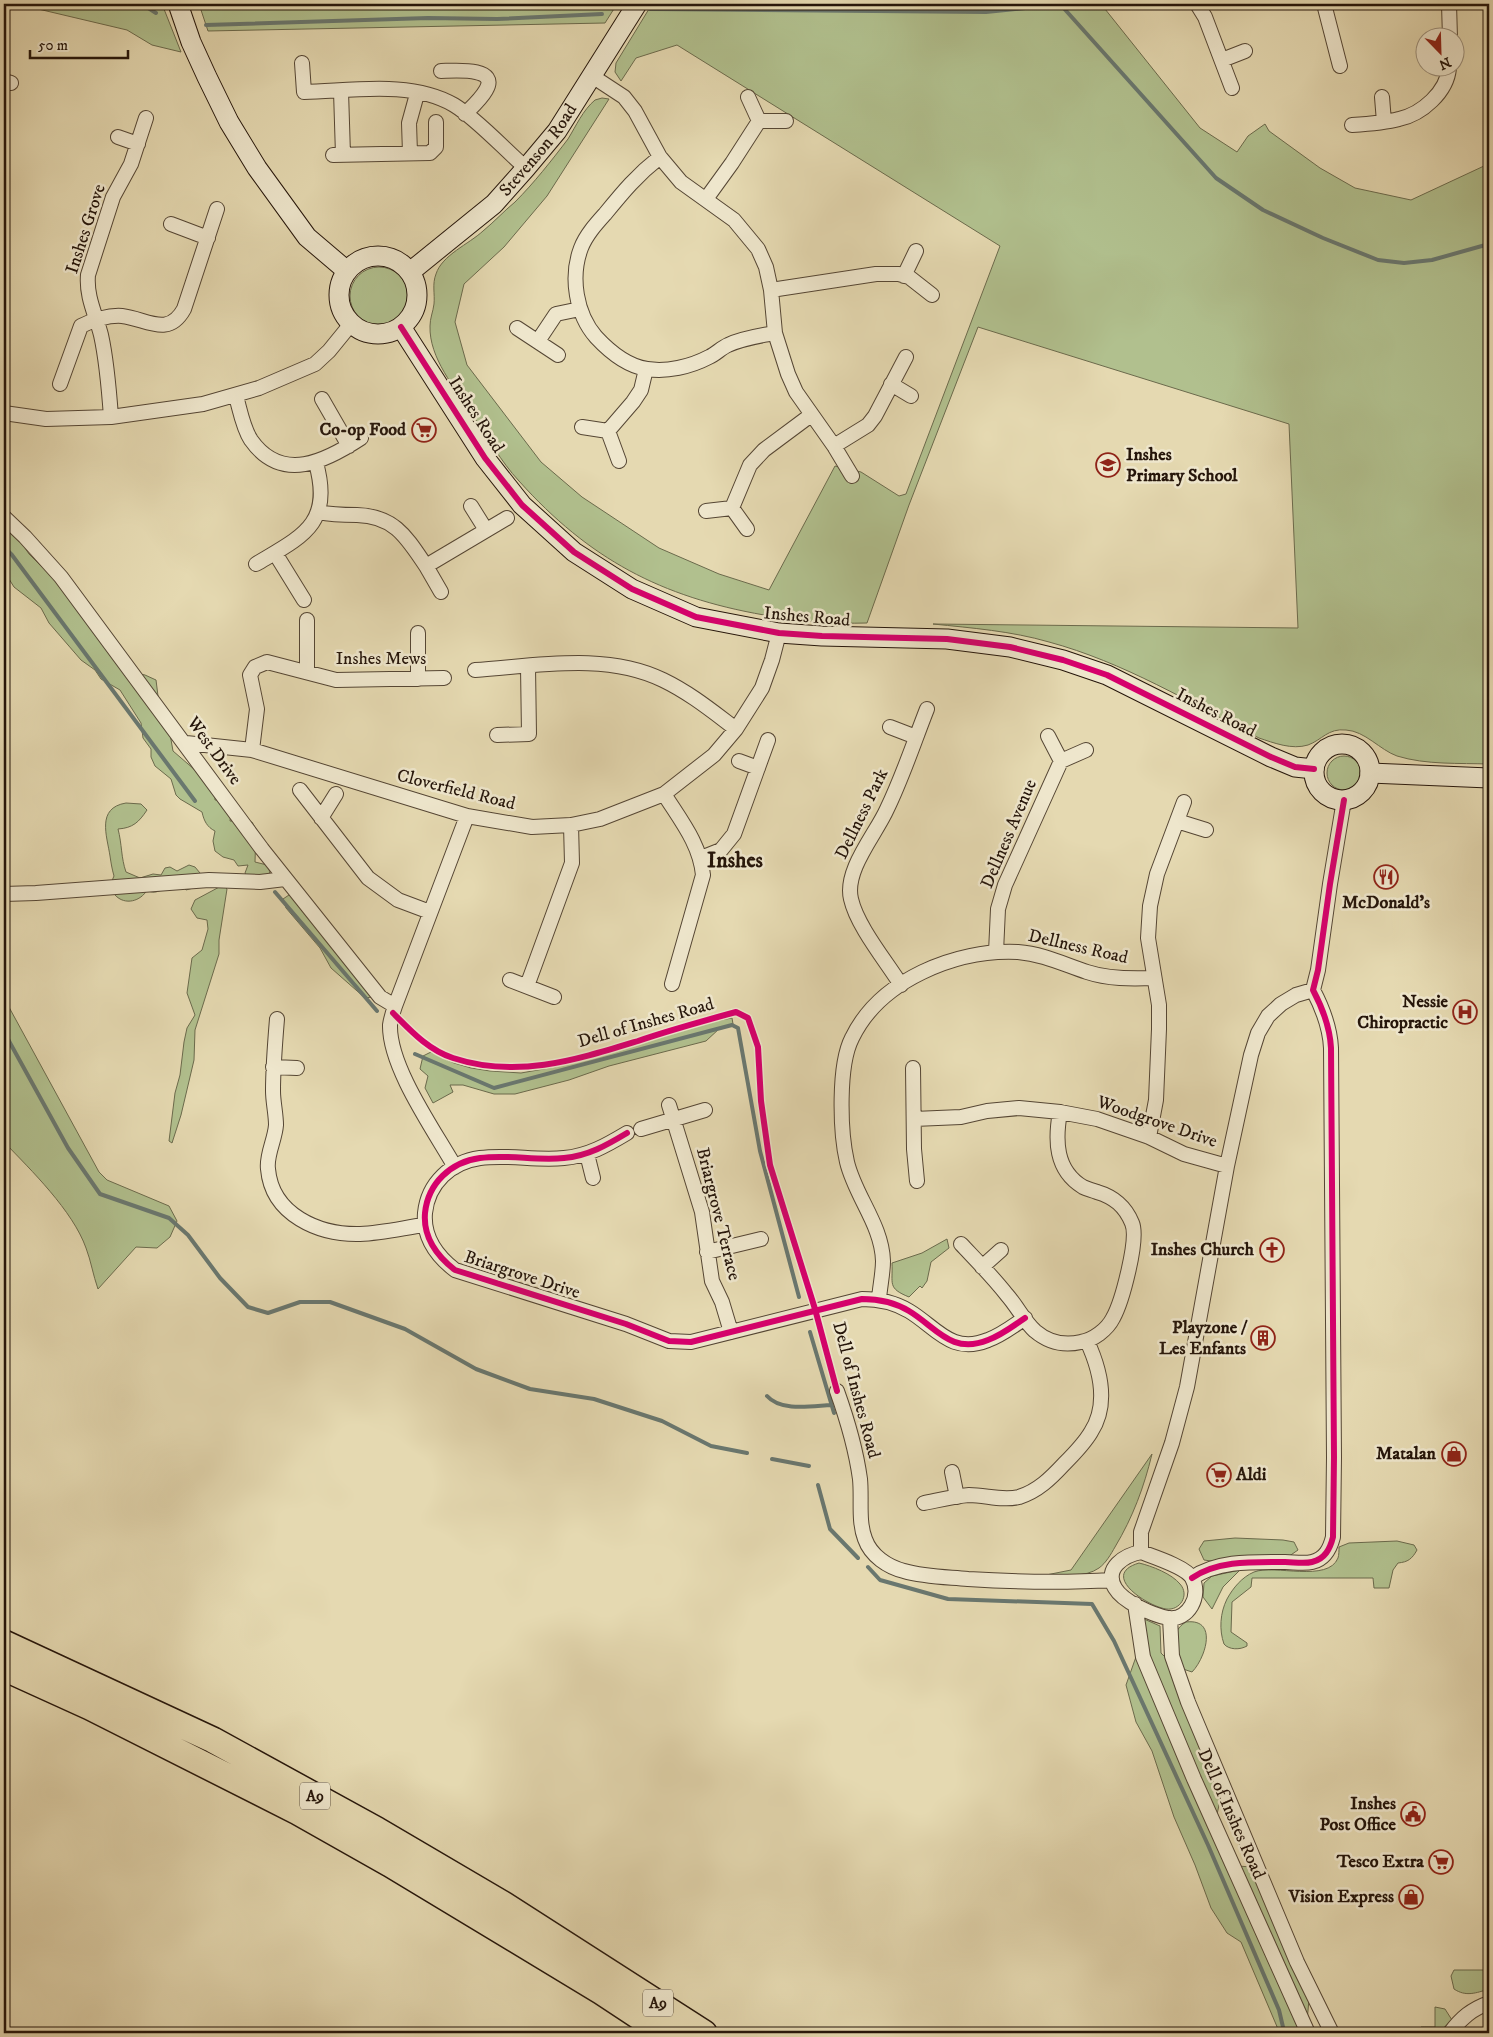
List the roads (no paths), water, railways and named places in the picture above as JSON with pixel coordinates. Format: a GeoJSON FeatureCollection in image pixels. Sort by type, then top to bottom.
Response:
{"type":"FeatureCollection","features":[{"type":"Feature","properties":{"kind":"highway","name":"A9"},"geometry":{"type":"LineString","coordinates":[[4,1643],[213,1740],[377,1830],[503,1904],[704,2033]]}},
{"type":"Feature","properties":{"kind":"highway","name":"A9"},"geometry":{"type":"LineString","coordinates":[[4,1668],[98,1711],[298,1812],[390,1864],[602,1992],[664,2033]]}},
{"type":"Feature","properties":{"kind":"street"},"geometry":{"type":"LineString","coordinates":[[178,4],[191,42],[207,77],[229,122],[257,168],[306,237],[347,271]]}},
{"type":"Feature","properties":{"kind":"street","name":"Stevenson Road"},"geometry":{"type":"LineString","coordinates":[[410,272],[494,204],[526,168],[557,131],[637,4]]}},
{"type":"Feature","properties":{"kind":"street"},"geometry":{"type":"LineString","coordinates":[[1197,4],[1205,17],[1232,88]]}},
{"type":"Feature","properties":{"kind":"street"},"geometry":{"type":"LineString","coordinates":[[1324,4],[1340,66]]}},
{"type":"Feature","properties":{"kind":"street"},"geometry":{"type":"LineString","coordinates":[[1449,4],[1450,28]]}},
{"type":"Feature","properties":{"kind":"street"},"geometry":{"type":"LineString","coordinates":[[1222,60],[1245,52]]}},
{"type":"Feature","properties":{"kind":"street"},"geometry":{"type":"LineString","coordinates":[[302,63],[304,92],[382,88],[430,96],[454,105],[526,168]]}},
{"type":"Feature","properties":{"kind":"street"},"geometry":{"type":"LineString","coordinates":[[441,71],[474,71],[481,73],[486,78],[488,84],[486,89],[465,114]]}},
{"type":"Feature","properties":{"kind":"street"},"geometry":{"type":"LineString","coordinates":[[592,76],[624,97],[635,111],[660,157],[681,182],[734,220],[754,243],[766,267],[771,290],[775,333],[788,374],[796,392],[834,446],[852,476]]}},
{"type":"Feature","properties":{"kind":"street"},"geometry":{"type":"LineString","coordinates":[[1352,125],[1401,119],[1414,114],[1430,102],[1441,89],[1445,78]]}},
{"type":"Feature","properties":{"kind":"street"},"geometry":{"type":"LineString","coordinates":[[341,91],[338,155],[430,153],[436,147],[436,122]]}},
{"type":"Feature","properties":{"kind":"street"},"geometry":{"type":"LineString","coordinates":[[410,154],[409,122],[417,94]]}},
{"type":"Feature","properties":{"kind":"street"},"geometry":{"type":"LineString","coordinates":[[748,97],[759,121]]}},
{"type":"Feature","properties":{"kind":"street"},"geometry":{"type":"LineString","coordinates":[[1382,97],[1384,122]]}},
{"type":"Feature","properties":{"kind":"street","name":"Inshes Grove"},"geometry":{"type":"LineString","coordinates":[[111,417],[101,335],[87,285],[88,275],[113,197],[131,164],[146,118]]}},
{"type":"Feature","properties":{"kind":"street"},"geometry":{"type":"LineString","coordinates":[[706,199],[759,121]]}},
{"type":"Feature","properties":{"kind":"street"},"geometry":{"type":"LineString","coordinates":[[759,121],[786,121]]}},
{"type":"Feature","properties":{"kind":"street"},"geometry":{"type":"LineString","coordinates":[[118,137],[138,144]]}},
{"type":"Feature","properties":{"kind":"street"},"geometry":{"type":"LineString","coordinates":[[660,157],[631,182],[592,230],[581,248],[576,266],[576,291],[580,308],[591,332],[604,346],[621,359],[646,368],[668,369],[689,366],[709,357],[726,346],[742,340],[775,333]]}},
{"type":"Feature","properties":{"kind":"street"},"geometry":{"type":"LineString","coordinates":[[60,384],[80,326],[96,320],[120,316],[164,326],[179,318],[184,310],[217,208]]}},
{"type":"Feature","properties":{"kind":"street"},"geometry":{"type":"LineString","coordinates":[[171,224],[208,238]]}},
{"type":"Feature","properties":{"kind":"street"},"geometry":{"type":"LineString","coordinates":[[904,276],[916,251]]}},
{"type":"Feature","properties":{"kind":"street"},"geometry":{"type":"LineString","coordinates":[[378,256],[390,258],[401,263],[410,272],[415,283],[416,301],[410,318],[401,327],[389,333],[362,332],[351,324],[339,304],[338,292],[341,281],[347,271],[361,260],[378,256]]}},
{"type":"Feature","properties":{"kind":"street"},"geometry":{"type":"LineString","coordinates":[[771,290],[876,274],[899,274],[932,295]]}},
{"type":"Feature","properties":{"kind":"street"},"geometry":{"type":"LineString","coordinates":[[538,341],[556,314],[580,308]]}},
{"type":"Feature","properties":{"kind":"street"},"geometry":{"type":"LineString","coordinates":[[4,413],[46,418],[111,417],[203,404],[236,396],[315,364],[329,352],[351,324]]}},
{"type":"Feature","properties":{"kind":"street","name":"Inshes Road"},"geometry":{"type":"LineString","coordinates":[[401,327],[485,458],[522,506],[574,552],[632,589],[696,617],[779,633],[947,639],[1018,649],[1063,660],[1107,676],[1271,757],[1295,767],[1314,769]]}},
{"type":"Feature","properties":{"kind":"street"},"geometry":{"type":"LineString","coordinates":[[517,328],[558,355]]}},
{"type":"Feature","properties":{"kind":"street"},"geometry":{"type":"LineString","coordinates":[[834,446],[868,425],[875,416],[906,357]]}},
{"type":"Feature","properties":{"kind":"street"},"geometry":{"type":"LineString","coordinates":[[608,431],[637,396],[646,368]]}},
{"type":"Feature","properties":{"kind":"street"},"geometry":{"type":"LineString","coordinates":[[891,384],[911,396]]}},
{"type":"Feature","properties":{"kind":"street"},"geometry":{"type":"LineString","coordinates":[[236,396],[250,439],[261,451],[283,464],[300,465],[316,463],[355,442],[322,399]]}},
{"type":"Feature","properties":{"kind":"street"},"geometry":{"type":"LineString","coordinates":[[732,508],[750,465],[764,450],[811,414]]}},
{"type":"Feature","properties":{"kind":"street"},"geometry":{"type":"LineString","coordinates":[[582,427],[608,431]]}},
{"type":"Feature","properties":{"kind":"street"},"geometry":{"type":"LineString","coordinates":[[608,431],[619,461]]}},
{"type":"Feature","properties":{"kind":"street"},"geometry":{"type":"LineString","coordinates":[[256,564],[298,539],[310,527],[319,512],[321,498],[320,480],[316,463]]}},
{"type":"Feature","properties":{"kind":"street"},"geometry":{"type":"LineString","coordinates":[[471,506],[486,530]]}},
{"type":"Feature","properties":{"kind":"street"},"geometry":{"type":"LineString","coordinates":[[706,511],[732,508]]}},
{"type":"Feature","properties":{"kind":"street"},"geometry":{"type":"LineString","coordinates":[[732,508],[747,529]]}},
{"type":"Feature","properties":{"kind":"street"},"geometry":{"type":"LineString","coordinates":[[319,512],[344,516],[358,515],[390,523],[401,532],[426,566],[441,592]]}},
{"type":"Feature","properties":{"kind":"street","name":"West Drive"},"geometry":{"type":"LineString","coordinates":[[4,517],[62,576],[285,879],[380,996],[394,1009]]}},
{"type":"Feature","properties":{"kind":"street"},"geometry":{"type":"LineString","coordinates":[[426,566],[507,518]]}},
{"type":"Feature","properties":{"kind":"street"},"geometry":{"type":"LineString","coordinates":[[275,553],[304,600]]}},
{"type":"Feature","properties":{"kind":"street"},"geometry":{"type":"LineString","coordinates":[[307,620],[307,672]]}},
{"type":"Feature","properties":{"kind":"street","name":"Cloverfield Road"},"geometry":{"type":"LineString","coordinates":[[186,743],[252,750],[467,816],[532,826],[571,825],[600,819],[664,794],[714,755],[736,729],[762,688],[779,633]]}},
{"type":"Feature","properties":{"kind":"street"},"geometry":{"type":"LineString","coordinates":[[418,634],[418,679]]}},
{"type":"Feature","properties":{"kind":"street","name":"Inshes Mews"},"geometry":{"type":"LineString","coordinates":[[252,750],[257,709],[250,675],[256,667],[267,662],[336,680],[444,678]]}},
{"type":"Feature","properties":{"kind":"street"},"geometry":{"type":"LineString","coordinates":[[475,670],[600,664],[634,669],[661,679],[687,692],[736,729]]}},
{"type":"Feature","properties":{"kind":"street"},"geometry":{"type":"LineString","coordinates":[[497,735],[529,734],[528,666]]}},
{"type":"Feature","properties":{"kind":"street","name":"Dellness Park"},"geometry":{"type":"LineString","coordinates":[[901,985],[855,911],[850,897],[852,879],[857,863],[887,809],[927,709]]}},
{"type":"Feature","properties":{"kind":"street"},"geometry":{"type":"LineString","coordinates":[[890,727],[916,737]]}},
{"type":"Feature","properties":{"kind":"street"},"geometry":{"type":"LineString","coordinates":[[1048,736],[1061,761],[1086,750]]}},
{"type":"Feature","properties":{"kind":"street"},"geometry":{"type":"LineString","coordinates":[[701,858],[721,850],[734,834],[768,740]]}},
{"type":"Feature","properties":{"kind":"street"},"geometry":{"type":"LineString","coordinates":[[1339,744],[1349,745],[1358,748],[1369,763],[1369,781],[1359,794],[1344,800],[1336,799],[1322,791],[1315,777],[1314,769],[1322,752],[1339,744]]}},
{"type":"Feature","properties":{"kind":"street"},"geometry":{"type":"LineString","coordinates":[[739,761],[758,768]]}},
{"type":"Feature","properties":{"kind":"street","name":"Dellness Avenue"},"geometry":{"type":"LineString","coordinates":[[996,952],[998,909],[1005,885],[1061,761]]}},
{"type":"Feature","properties":{"kind":"street"},"geometry":{"type":"LineString","coordinates":[[1370,772],[1489,778]]}},
{"type":"Feature","properties":{"kind":"street"},"geometry":{"type":"LineString","coordinates":[[300,790],[368,878],[398,900],[430,912]]}},
{"type":"Feature","properties":{"kind":"street"},"geometry":{"type":"LineString","coordinates":[[321,818],[336,794]]}},
{"type":"Feature","properties":{"kind":"street"},"geometry":{"type":"LineString","coordinates":[[664,794],[695,843],[701,858],[703,876],[672,984]]}},
{"type":"Feature","properties":{"kind":"street"},"geometry":{"type":"LineString","coordinates":[[1192,1578],[1203,1570],[1214,1566],[1259,1562],[1312,1562],[1322,1558],[1329,1550],[1333,1533],[1331,1048],[1328,1025],[1322,1006],[1313,990],[1318,970],[1344,800]]}},
{"type":"Feature","properties":{"kind":"street"},"geometry":{"type":"LineString","coordinates":[[1149,1137],[1156,1100],[1159,1029],[1159,1005],[1148,938],[1150,906],[1157,874],[1184,802]]}},
{"type":"Feature","properties":{"kind":"street"},"geometry":{"type":"LineString","coordinates":[[455,1167],[403,1075],[394,1051],[390,1024],[467,816]]}},
{"type":"Feature","properties":{"kind":"street"},"geometry":{"type":"LineString","coordinates":[[1177,822],[1206,830]]}},
{"type":"Feature","properties":{"kind":"street"},"geometry":{"type":"LineString","coordinates":[[527,986],[572,863],[571,825]]}},
{"type":"Feature","properties":{"kind":"street"},"geometry":{"type":"LineString","coordinates":[[4,894],[209,880],[260,882],[285,879]]}},
{"type":"Feature","properties":{"kind":"street","name":"Dellness Road"},"geometry":{"type":"LineString","coordinates":[[879,1299],[883,1261],[880,1240],[856,1188],[847,1161],[843,1128],[844,1060],[861,1021],[901,985],[925,970],[947,961],[996,952],[1019,952],[1044,956],[1086,972],[1108,977],[1154,978]]}},
{"type":"Feature","properties":{"kind":"street"},"geometry":{"type":"LineString","coordinates":[[510,980],[554,997]]}},
{"type":"Feature","properties":{"kind":"street"},"geometry":{"type":"LineString","coordinates":[[1142,1552],[1141,1532],[1172,1443],[1187,1387],[1227,1166],[1251,1055],[1258,1032],[1268,1016],[1281,1004],[1296,995],[1313,990]]}},
{"type":"Feature","properties":{"kind":"street"},"geometry":{"type":"LineString","coordinates":[[277,1019],[273,1067],[276,1123],[267,1167],[270,1184],[277,1198],[287,1211],[317,1228],[339,1233],[360,1234],[424,1225],[425,1211],[430,1194],[439,1178],[455,1167],[479,1158],[564,1158],[586,1154],[608,1145],[627,1133]]}},
{"type":"Feature","properties":{"kind":"street"},"geometry":{"type":"LineString","coordinates":[[273,1067],[297,1068]]}},
{"type":"Feature","properties":{"kind":"street"},"geometry":{"type":"LineString","coordinates":[[913,1068],[914,1149],[917,1181]]}},
{"type":"Feature","properties":{"kind":"street","name":"Briargrove Terrace"},"geometry":{"type":"LineString","coordinates":[[669,1105],[702,1212],[712,1281],[722,1302],[731,1332]]}},
{"type":"Feature","properties":{"kind":"street","name":"Woodgrove Drive"},"geometry":{"type":"LineString","coordinates":[[914,1119],[961,1117],[987,1111],[1020,1108],[1060,1112],[1096,1119],[1149,1137],[1184,1154],[1227,1166]]}},
{"type":"Feature","properties":{"kind":"street"},"geometry":{"type":"LineString","coordinates":[[641,1129],[705,1110]]}},
{"type":"Feature","properties":{"kind":"street"},"geometry":{"type":"LineString","coordinates":[[961,1244],[1008,1295],[1034,1330],[1049,1340],[1068,1345],[1087,1341],[1102,1332],[1113,1318],[1121,1298],[1134,1246],[1133,1226],[1125,1209],[1111,1197],[1083,1187],[1063,1167],[1057,1151],[1057,1130],[1060,1112]]}},
{"type":"Feature","properties":{"kind":"street"},"geometry":{"type":"LineString","coordinates":[[586,1154],[593,1178]]}},
{"type":"Feature","properties":{"kind":"street","name":"Briargrove Drive"},"geometry":{"type":"LineString","coordinates":[[424,1225],[431,1243],[440,1258],[456,1270],[626,1324],[669,1341],[691,1342],[862,1299],[879,1299]]}},
{"type":"Feature","properties":{"kind":"street"},"geometry":{"type":"LineString","coordinates":[[707,1252],[761,1239]]}},
{"type":"Feature","properties":{"kind":"street"},"geometry":{"type":"LineString","coordinates":[[982,1267],[1001,1250]]}},
{"type":"Feature","properties":{"kind":"street"},"geometry":{"type":"LineString","coordinates":[[879,1299],[910,1311],[943,1338],[971,1344],[987,1341],[1003,1333],[1024,1318]]}},
{"type":"Feature","properties":{"kind":"street"},"geometry":{"type":"LineString","coordinates":[[924,1503],[968,1495],[1017,1497],[1047,1482],[1083,1444],[1092,1430],[1100,1410],[1101,1391],[1099,1373],[1087,1341]]}},
{"type":"Feature","properties":{"kind":"street","name":"Dell of Inshes Road"},"geometry":{"type":"LineString","coordinates":[[837,1391],[844,1410],[860,1480],[864,1538],[874,1555],[881,1560],[904,1572],[932,1576],[1012,1582],[1112,1580]]}},
{"type":"Feature","properties":{"kind":"street"},"geometry":{"type":"LineString","coordinates":[[952,1472],[957,1497]]}},
{"type":"Feature","properties":{"kind":"street"},"geometry":{"type":"LineString","coordinates":[[1142,1552],[1181,1569],[1192,1578],[1196,1593],[1192,1608],[1182,1616],[1170,1618],[1153,1614],[1135,1604],[1115,1589],[1112,1580],[1114,1568],[1119,1560],[1130,1554],[1142,1552]]}},
{"type":"Feature","properties":{"kind":"street","name":"Dell of Inshes Road"},"geometry":{"type":"LineString","coordinates":[[1135,1604],[1143,1657],[1194,1779],[1308,2033]]}},
{"type":"Feature","properties":{"kind":"street","name":"Dell of Inshes Road"},"geometry":{"type":"LineString","coordinates":[[1170,1618],[1172,1656],[1188,1702],[1298,1962],[1332,2033]]}},
{"type":"Feature","properties":{"kind":"street"},"geometry":{"type":"LineString","coordinates":[[1450,2033],[1459,2021],[1470,2012],[1489,2003]]}},
{"type":"Feature","properties":{"kind":"waterway"},"geometry":{"type":"LineString","coordinates":[[142,4],[156,13]]}},
{"type":"Feature","properties":{"kind":"waterway"},"geometry":{"type":"LineString","coordinates":[[650,9],[986,12],[1035,7],[1043,4]]}},
{"type":"Feature","properties":{"kind":"waterway"},"geometry":{"type":"LineString","coordinates":[[1060,4],[1216,178],[1263,210],[1323,238],[1378,260],[1404,263],[1432,260],[1489,244]]}},
{"type":"Feature","properties":{"kind":"waterway"},"geometry":{"type":"LineString","coordinates":[[206,25],[428,18],[497,19],[602,14]]}},
{"type":"Feature","properties":{"kind":"waterway"},"geometry":{"type":"LineString","coordinates":[[4,547],[12,555],[195,801]]}},
{"type":"Feature","properties":{"kind":"waterway"},"geometry":{"type":"LineString","coordinates":[[275,892],[377,1011]]}},
{"type":"Feature","properties":{"kind":"waterway"},"geometry":{"type":"LineString","coordinates":[[415,1054],[494,1088],[732,1025],[738,1028],[760,1151],[799,1297]]}},
{"type":"Feature","properties":{"kind":"waterway"},"geometry":{"type":"LineString","coordinates":[[4,1032],[68,1148],[100,1194],[169,1218],[188,1235],[220,1278],[248,1307],[268,1313],[300,1302],[330,1302],[405,1329],[476,1369],[530,1389],[594,1399],[662,1421],[711,1446],[747,1453]]}},
{"type":"Feature","properties":{"kind":"waterway"},"geometry":{"type":"LineString","coordinates":[[810,1332],[834,1413]]}},
{"type":"Feature","properties":{"kind":"waterway"},"geometry":{"type":"LineString","coordinates":[[767,1396],[773,1401],[788,1406],[831,1405]]}},
{"type":"Feature","properties":{"kind":"waterway"},"geometry":{"type":"LineString","coordinates":[[772,1459],[809,1466]]}},
{"type":"Feature","properties":{"kind":"waterway"},"geometry":{"type":"LineString","coordinates":[[818,1485],[830,1529],[858,1558]]}},
{"type":"Feature","properties":{"kind":"waterway"},"geometry":{"type":"LineString","coordinates":[[868,1567],[880,1580],[948,1599],[1092,1604],[1114,1641],[1208,1845],[1279,2010],[1283,2027],[1287,2033]]}},
{"type":"Feature","properties":{"kind":"place","name":"Co-op Food"},"geometry":{"type":"Point","coordinates":[424,430]}},
{"type":"Feature","properties":{"kind":"place","name":"Inshes Primary School"},"geometry":{"type":"Point","coordinates":[1108,465]}},
{"type":"Feature","properties":{"kind":"place","name":"McDonald's"},"geometry":{"type":"Point","coordinates":[1386,877]}},
{"type":"Feature","properties":{"kind":"place","name":"Nessie Chiropractic"},"geometry":{"type":"Point","coordinates":[1465,1012]}},
{"type":"Feature","properties":{"kind":"place","name":"Inshes Church"},"geometry":{"type":"Point","coordinates":[1272,1250]}},
{"type":"Feature","properties":{"kind":"place","name":"Playzone / Les Enfants"},"geometry":{"type":"Point","coordinates":[1263,1338]}},
{"type":"Feature","properties":{"kind":"place","name":"Matalan"},"geometry":{"type":"Point","coordinates":[1454,1454]}},
{"type":"Feature","properties":{"kind":"place","name":"Aldi"},"geometry":{"type":"Point","coordinates":[1219,1475]}},
{"type":"Feature","properties":{"kind":"place","name":"Inshes Post Office"},"geometry":{"type":"Point","coordinates":[1413,1814]}},
{"type":"Feature","properties":{"kind":"place","name":"Tesco Extra"},"geometry":{"type":"Point","coordinates":[1441,1862]}},
{"type":"Feature","properties":{"kind":"place","name":"Vision Express"},"geometry":{"type":"Point","coordinates":[1411,1897]}},
{"type":"Feature","properties":{"kind":"district","name":"Inshes"},"geometry":{"type":"Point","coordinates":[735,860]}}]}
